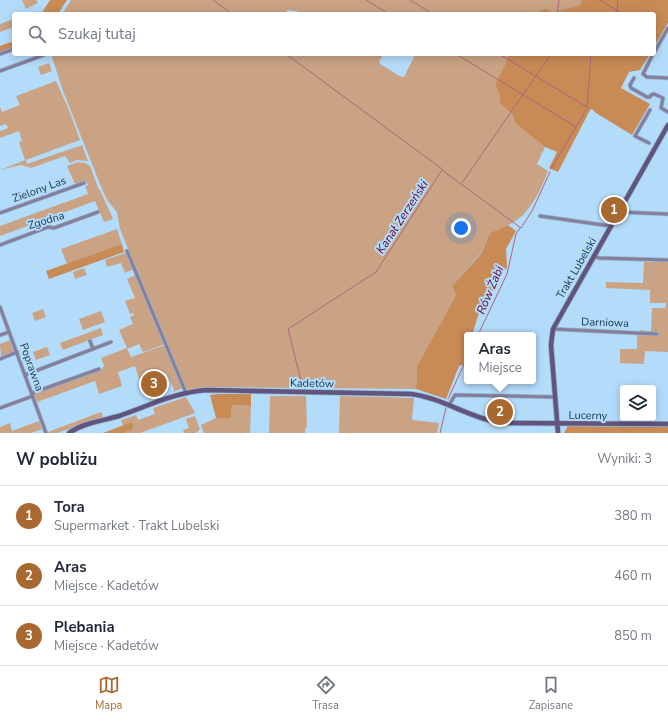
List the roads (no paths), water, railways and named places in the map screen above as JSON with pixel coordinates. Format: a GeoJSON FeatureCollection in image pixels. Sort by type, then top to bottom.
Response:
{"type":"FeatureCollection","features":[{"type":"Feature","properties":{"kind":"street"},"geometry":{"type":"LineString","coordinates":[[656,49],[668,28]]}},
{"type":"Feature","properties":{"kind":"street"},"geometry":{"type":"LineString","coordinates":[[0,54],[12,50]]}},
{"type":"Feature","properties":{"kind":"street"},"geometry":{"type":"LineString","coordinates":[[0,71],[41,56]]}},
{"type":"Feature","properties":{"kind":"street"},"geometry":{"type":"LineString","coordinates":[[652,56],[643,74],[647,77],[668,78]]}},
{"type":"Feature","properties":{"kind":"street"},"geometry":{"type":"LineString","coordinates":[[634,78],[630,85],[631,88],[647,97],[654,94],[663,98],[661,108],[668,112]]}},
{"type":"Feature","properties":{"kind":"street"},"geometry":{"type":"LineString","coordinates":[[649,143],[635,136],[650,110]]}},
{"type":"Feature","properties":{"kind":"street","name":"Trakt Lubelski"},"geometry":{"type":"LineString","coordinates":[[558,433],[556,423],[551,345],[552,329],[668,125]]}},
{"type":"Feature","properties":{"kind":"street","name":"Zielony Las"},"geometry":{"type":"LineString","coordinates":[[0,213],[84,182]]}},
{"type":"Feature","properties":{"kind":"street","name":"Zgodna"},"geometry":{"type":"LineString","coordinates":[[0,245],[48,227],[54,228],[98,212]]}},
{"type":"Feature","properties":{"kind":"street"},"geometry":{"type":"LineString","coordinates":[[618,212],[668,214]]}},
{"type":"Feature","properties":{"kind":"street"},"geometry":{"type":"LineString","coordinates":[[540,216],[610,226]]}},
{"type":"Feature","properties":{"kind":"street"},"geometry":{"type":"LineString","coordinates":[[127,251],[186,393]]}},
{"type":"Feature","properties":{"kind":"street"},"geometry":{"type":"LineString","coordinates":[[593,256],[599,258],[668,260]]}},
{"type":"Feature","properties":{"kind":"street","name":"Poprawna"},"geometry":{"type":"LineString","coordinates":[[0,307],[46,433]]}},
{"type":"Feature","properties":{"kind":"street","name":"Darniowa"},"geometry":{"type":"LineString","coordinates":[[552,329],[657,334]]}},
{"type":"Feature","properties":{"kind":"street"},"geometry":{"type":"LineString","coordinates":[[0,335],[9,332]]}},
{"type":"Feature","properties":{"kind":"street"},"geometry":{"type":"LineString","coordinates":[[90,341],[93,349]]}},
{"type":"Feature","properties":{"kind":"street"},"geometry":{"type":"LineString","coordinates":[[25,375],[111,342]]}},
{"type":"Feature","properties":{"kind":"street"},"geometry":{"type":"LineString","coordinates":[[0,358],[17,352]]}},
{"type":"Feature","properties":{"kind":"street"},"geometry":{"type":"LineString","coordinates":[[0,408],[99,369]]}},
{"type":"Feature","properties":{"kind":"street","name":"Kadetów"},"geometry":{"type":"LineString","coordinates":[[69,433],[79,428],[186,393],[207,390],[411,394],[429,397],[480,418],[494,422],[521,424],[556,423]]}},
{"type":"Feature","properties":{"kind":"street"},"geometry":{"type":"LineString","coordinates":[[449,405],[455,395],[555,397]]}},
{"type":"Feature","properties":{"kind":"street","name":"Lucerny"},"geometry":{"type":"LineString","coordinates":[[556,423],[668,424]]}},
{"type":"Feature","properties":{"kind":"waterway"},"geometry":{"type":"LineString","coordinates":[[213,0],[229,12]]}},
{"type":"Feature","properties":{"kind":"waterway"},"geometry":{"type":"LineString","coordinates":[[366,0],[386,12]]}},
{"type":"Feature","properties":{"kind":"waterway"},"geometry":{"type":"LineString","coordinates":[[410,0],[430,12]]}},
{"type":"Feature","properties":{"kind":"waterway"},"geometry":{"type":"LineString","coordinates":[[557,12],[559,0]]}},
{"type":"Feature","properties":{"kind":"waterway"},"geometry":{"type":"LineString","coordinates":[[600,0],[620,12]]}},
{"type":"Feature","properties":{"kind":"waterway","name":"Kanał Zerzeński"},"geometry":{"type":"LineString","coordinates":[[616,12],[618,0]]}},
{"type":"Feature","properties":{"kind":"waterway"},"geometry":{"type":"LineString","coordinates":[[656,34],[660,37]]}},
{"type":"Feature","properties":{"kind":"waterway"},"geometry":{"type":"LineString","coordinates":[[289,56],[442,169]]}},
{"type":"Feature","properties":{"kind":"waterway"},"geometry":{"type":"LineString","coordinates":[[459,56],[576,127]]}},
{"type":"Feature","properties":{"kind":"waterway"},"geometry":{"type":"LineString","coordinates":[[502,56],[587,107]]}},
{"type":"Feature","properties":{"kind":"waterway"},"geometry":{"type":"LineString","coordinates":[[462,183],[550,56]]}},
{"type":"Feature","properties":{"kind":"waterway","name":"Kanał Zerzeński"},"geometry":{"type":"LineString","coordinates":[[587,108],[591,56]]}},
{"type":"Feature","properties":{"kind":"waterway","name":"Kanał Zerzeński"},"geometry":{"type":"LineString","coordinates":[[551,169],[586,110]]}},
{"type":"Feature","properties":{"kind":"waterway","name":"Kanał Zerzeński"},"geometry":{"type":"LineString","coordinates":[[302,385],[288,329],[376,272],[442,170],[521,228],[532,211],[550,172]]}},
{"type":"Feature","properties":{"kind":"waterway","name":"Rów Żabi"},"geometry":{"type":"LineString","coordinates":[[479,332],[507,274],[516,234],[520,228]]}},
{"type":"Feature","properties":{"kind":"waterway","name":"Rów Żabi"},"geometry":{"type":"LineString","coordinates":[[448,399],[464,364]]}},
{"type":"Feature","properties":{"kind":"waterway","name":"Rów Żabi"},"geometry":{"type":"LineString","coordinates":[[440,433],[446,408]]}},
{"type":"Feature","properties":{"kind":"place","name":"Tora"},"geometry":{"type":"Point","coordinates":[614,210]}},
{"type":"Feature","properties":{"kind":"place","name":"Plebania"},"geometry":{"type":"Point","coordinates":[154,384]}},
{"type":"Feature","properties":{"kind":"place","name":"Aras"},"geometry":{"type":"Point","coordinates":[500,412]}}]}
